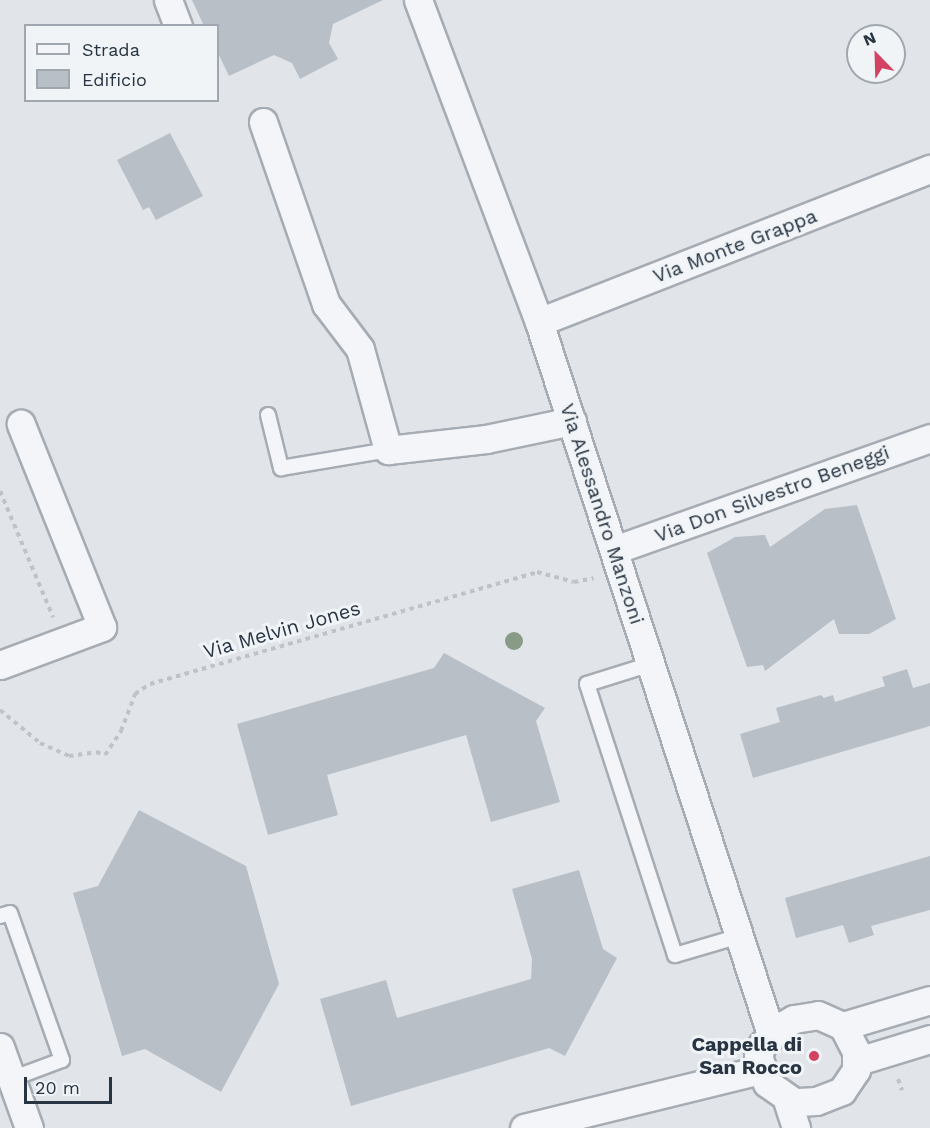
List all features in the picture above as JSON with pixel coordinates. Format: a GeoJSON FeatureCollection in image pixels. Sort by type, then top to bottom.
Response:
{"type":"FeatureCollection","features":[{"type":"Feature","properties":{"kind":"street"},"geometry":{"type":"LineString","coordinates":[[168,0],[177,24]]}},
{"type":"Feature","properties":{"kind":"street","name":"Via Alessandro Manzoni"},"geometry":{"type":"LineString","coordinates":[[418,0],[539,322],[651,664],[736,937],[771,1034]]}},
{"type":"Feature","properties":{"kind":"street"},"geometry":{"type":"LineString","coordinates":[[263,122],[327,304],[360,349],[388,450],[486,439],[572,421]]}},
{"type":"Feature","properties":{"kind":"street","name":"Via Monte Grappa"},"geometry":{"type":"LineString","coordinates":[[539,322],[930,169]]}},
{"type":"Feature","properties":{"kind":"street"},"geometry":{"type":"LineString","coordinates":[[0,665],[102,627],[21,424]]}},
{"type":"Feature","properties":{"kind":"street","name":"Via Don Silvestro Beneggi"},"geometry":{"type":"LineString","coordinates":[[617,560],[930,438]]}},
{"type":"Feature","properties":{"kind":"street"},"geometry":{"type":"LineString","coordinates":[[843,1026],[858,1061],[854,1078],[842,1091],[804,1104],[786,1097],[767,1083],[760,1070],[758,1056],[771,1034],[794,1019],[818,1015],[843,1026],[930,1000]]}},
{"type":"Feature","properties":{"kind":"street"},"geometry":{"type":"LineString","coordinates":[[858,1061],[930,1039]]}},
{"type":"Feature","properties":{"kind":"street"},"geometry":{"type":"LineString","coordinates":[[0,1047],[29,1128]]}},
{"type":"Feature","properties":{"kind":"street"},"geometry":{"type":"LineString","coordinates":[[524,1128],[760,1070]]}},
{"type":"Feature","properties":{"kind":"street"},"geometry":{"type":"LineString","coordinates":[[786,1097],[796,1128]]}},
{"type":"Feature","properties":{"kind":"street"},"geometry":{"type":"LineString","coordinates":[[812,1128],[816,1101]]}},
{"type":"Feature","properties":{"kind":"lane"},"geometry":{"type":"LineString","coordinates":[[268,415],[281,468],[388,450]]}},
{"type":"Feature","properties":{"kind":"lane"},"geometry":{"type":"LineString","coordinates":[[651,664],[587,684],[675,955],[736,937]]}},
{"type":"Feature","properties":{"kind":"lane"},"geometry":{"type":"LineString","coordinates":[[0,916],[10,913],[62,1060],[12,1079]]}},
{"type":"Feature","properties":{"kind":"path"},"geometry":{"type":"LineString","coordinates":[[0,491],[56,624]]}},
{"type":"Feature","properties":{"kind":"path","name":"Via Melvin Jones"},"geometry":{"type":"LineString","coordinates":[[0,710],[40,743],[69,756],[96,752],[105,755],[122,731],[135,694],[150,684],[537,572],[580,582],[617,560]]}},
{"type":"Feature","properties":{"kind":"building"},"geometry":{"type":"Polygon","coordinates":[[[192,0],[383,0],[333,24],[329,43],[338,59],[300,79],[292,63],[274,55],[229,76],[219,55],[219,24],[203,24],[192,0]]]}},
{"type":"Feature","properties":{"kind":"building"},"geometry":{"type":"Polygon","coordinates":[[[170,133],[203,196],[156,220],[149,207],[143,210],[117,160],[170,133]]]}},
{"type":"Feature","properties":{"kind":"building"},"geometry":{"type":"Polygon","coordinates":[[[857,505],[896,619],[869,634],[839,634],[834,619],[765,671],[763,665],[747,667],[707,553],[735,537],[765,535],[770,547],[825,509],[857,505]]]}},
{"type":"Feature","properties":{"kind":"building"},"geometry":{"type":"Polygon","coordinates":[[[444,653],[545,708],[536,721],[560,802],[491,822],[466,735],[327,775],[338,815],[268,835],[237,724],[434,668],[444,653]]]}},
{"type":"Feature","properties":{"kind":"building"},"geometry":{"type":"Polygon","coordinates":[[[907,669],[913,688],[930,683],[930,726],[753,778],[740,734],[780,722],[776,708],[821,695],[824,698],[833,695],[835,702],[885,686],[882,677],[907,669]]]}},
{"type":"Feature","properties":{"kind":"building"},"geometry":{"type":"Polygon","coordinates":[[[139,810],[246,866],[279,984],[221,1092],[145,1049],[122,1056],[73,893],[98,886],[139,810]]]}},
{"type":"Feature","properties":{"kind":"building"},"geometry":{"type":"Polygon","coordinates":[[[930,856],[930,910],[871,926],[874,935],[849,943],[843,925],[796,938],[785,898],[930,856]]]}},
{"type":"Feature","properties":{"kind":"building"},"geometry":{"type":"Polygon","coordinates":[[[579,870],[603,949],[617,958],[565,1056],[549,1048],[351,1106],[320,999],[386,980],[397,1018],[531,979],[532,959],[512,889],[579,870]]]}},
{"type":"Feature","properties":{"kind":"place","name":"Cappella di San Rocco"},"geometry":{"type":"Point","coordinates":[814,1056]}}]}
